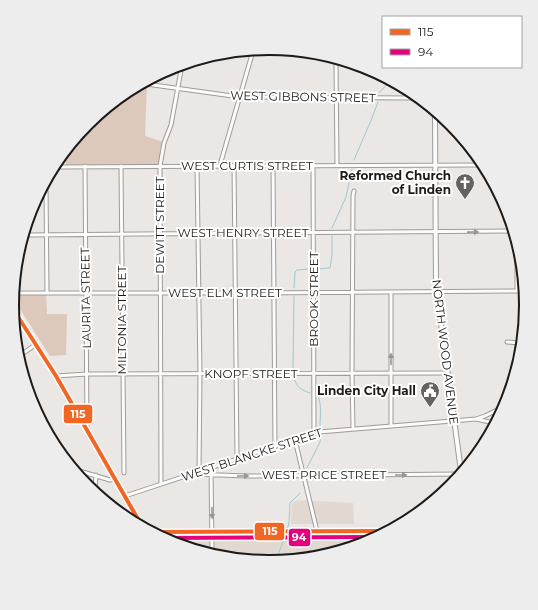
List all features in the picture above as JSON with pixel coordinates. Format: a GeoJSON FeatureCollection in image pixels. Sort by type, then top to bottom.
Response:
{"type":"FeatureCollection","features":[{"type":"Feature","properties":{"kind":"main road","name":"NORTH WOOD AVENUE"},"geometry":{"type":"LineString","coordinates":[[435,118],[436,291],[460,466]]}},
{"type":"Feature","properties":{"kind":"main road"},"geometry":{"type":"LineString","coordinates":[[20,321],[56,376],[137,518]]}},
{"type":"Feature","properties":{"kind":"main road"},"geometry":{"type":"LineString","coordinates":[[164,532],[317,531],[331,533],[375,531]]}},
{"type":"Feature","properties":{"kind":"street"},"geometry":{"type":"LineString","coordinates":[[220,165],[252,56]]}},
{"type":"Feature","properties":{"kind":"street"},"geometry":{"type":"LineString","coordinates":[[336,65],[337,165]]}},
{"type":"Feature","properties":{"kind":"street","name":"DEWITT STREET"},"geometry":{"type":"LineString","coordinates":[[161,484],[160,166],[164,144],[171,125],[181,71]]}},
{"type":"Feature","properties":{"kind":"street","name":"WEST GIBBONS STREET"},"geometry":{"type":"LineString","coordinates":[[151,85],[240,98],[409,98]]}},
{"type":"Feature","properties":{"kind":"street","name":"WEST CURTIS STREET"},"geometry":{"type":"LineString","coordinates":[[60,167],[220,165],[476,165]]}},
{"type":"Feature","properties":{"kind":"street"},"geometry":{"type":"LineString","coordinates":[[234,165],[237,459]]}},
{"type":"Feature","properties":{"kind":"street"},"geometry":{"type":"LineString","coordinates":[[273,165],[276,446]]}},
{"type":"Feature","properties":{"kind":"street","name":"BROOK STREET"},"geometry":{"type":"LineString","coordinates":[[313,165],[314,433]]}},
{"type":"Feature","properties":{"kind":"street","name":"LAURITA STREET"},"geometry":{"type":"LineString","coordinates":[[85,166],[87,430]]}},
{"type":"Feature","properties":{"kind":"street","name":"MILTONIA STREET"},"geometry":{"type":"LineString","coordinates":[[121,166],[124,473]]}},
{"type":"Feature","properties":{"kind":"street"},"geometry":{"type":"LineString","coordinates":[[197,166],[200,374],[199,471]]}},
{"type":"Feature","properties":{"kind":"street"},"geometry":{"type":"LineString","coordinates":[[353,429],[352,292],[354,191]]}},
{"type":"Feature","properties":{"kind":"street"},"geometry":{"type":"LineString","coordinates":[[46,192],[47,293]]}},
{"type":"Feature","properties":{"kind":"street","name":"WEST HENRY STREET"},"geometry":{"type":"LineString","coordinates":[[29,235],[508,231]]}},
{"type":"Feature","properties":{"kind":"street"},"geometry":{"type":"LineString","coordinates":[[517,272],[517,291]]}},
{"type":"Feature","properties":{"kind":"street","name":"WEST ELM STREET"},"geometry":{"type":"LineString","coordinates":[[20,293],[517,291]]}},
{"type":"Feature","properties":{"kind":"street"},"geometry":{"type":"LineString","coordinates":[[391,292],[391,426]]}},
{"type":"Feature","properties":{"kind":"street"},"geometry":{"type":"LineString","coordinates":[[507,342],[516,343]]}},
{"type":"Feature","properties":{"kind":"street"},"geometry":{"type":"LineString","coordinates":[[24,353],[36,345]]}},
{"type":"Feature","properties":{"kind":"street","name":"KNOPF STREET"},"geometry":{"type":"LineString","coordinates":[[56,376],[87,374],[447,372]]}},
{"type":"Feature","properties":{"kind":"street"},"geometry":{"type":"LineString","coordinates":[[476,419],[493,412]]}},
{"type":"Feature","properties":{"kind":"street"},"geometry":{"type":"LineString","coordinates":[[492,418],[493,412]]}},
{"type":"Feature","properties":{"kind":"street"},"geometry":{"type":"LineString","coordinates":[[476,419],[490,421]]}},
{"type":"Feature","properties":{"kind":"street","name":"WEST BLANCKE STREET"},"geometry":{"type":"LineString","coordinates":[[125,496],[314,433],[476,419]]}},
{"type":"Feature","properties":{"kind":"street"},"geometry":{"type":"LineString","coordinates":[[295,440],[317,531]]}},
{"type":"Feature","properties":{"kind":"street"},"geometry":{"type":"LineString","coordinates":[[211,467],[212,548]]}},
{"type":"Feature","properties":{"kind":"street"},"geometry":{"type":"LineString","coordinates":[[82,472],[110,480],[116,479]]}},
{"type":"Feature","properties":{"kind":"street","name":"WEST PRICE STREET"},"geometry":{"type":"LineString","coordinates":[[190,474],[304,476],[453,474]]}},
{"type":"Feature","properties":{"kind":"street"},"geometry":{"type":"LineString","coordinates":[[95,485],[96,475]]}},
{"type":"Feature","properties":{"kind":"shaded area"},"geometry":{"type":"Polygon","coordinates":[[[147,87],[145,136],[166,143],[160,167],[66,167],[66,160],[92,128],[130,97],[147,87]]]}},
{"type":"Feature","properties":{"kind":"shaded area"},"geometry":{"type":"Polygon","coordinates":[[[46,294],[47,314],[67,314],[66,355],[50,356],[19,308],[20,295],[46,294]]]}},
{"type":"Feature","properties":{"kind":"shaded area"},"geometry":{"type":"Polygon","coordinates":[[[297,500],[353,503],[354,524],[291,524],[292,504],[297,500]]]}},
{"type":"Feature","properties":{"kind":"shaded area"},"geometry":{"type":"Polygon","coordinates":[[[346,538],[347,542],[302,553],[269,555],[236,553],[181,539],[346,538]]]}},
{"type":"Feature","properties":{"kind":"waterway"},"geometry":{"type":"LineString","coordinates":[[379,93],[387,84]]}},
{"type":"Feature","properties":{"kind":"waterway"},"geometry":{"type":"LineString","coordinates":[[354,160],[378,102]]}},
{"type":"Feature","properties":{"kind":"waterway"},"geometry":{"type":"LineString","coordinates":[[332,228],[346,197],[352,169]]}},
{"type":"Feature","properties":{"kind":"waterway"},"geometry":{"type":"LineString","coordinates":[[317,269],[330,268],[332,236]]}},
{"type":"Feature","properties":{"kind":"waterway"},"geometry":{"type":"LineString","coordinates":[[294,288],[295,272],[297,270],[309,269]]}},
{"type":"Feature","properties":{"kind":"waterway"},"geometry":{"type":"LineString","coordinates":[[293,369],[294,296]]}},
{"type":"Feature","properties":{"kind":"waterway"},"geometry":{"type":"LineString","coordinates":[[294,377],[299,388],[310,393]]}},
{"type":"Feature","properties":{"kind":"waterway"},"geometry":{"type":"LineString","coordinates":[[318,396],[320,407],[320,427]]}},
{"type":"Feature","properties":{"kind":"waterway"},"geometry":{"type":"LineString","coordinates":[[307,468],[320,442],[321,436]]}},
{"type":"Feature","properties":{"kind":"waterway"},"geometry":{"type":"LineString","coordinates":[[287,530],[289,523],[290,503],[300,493]]}},
{"type":"Feature","properties":{"kind":"waterway"},"geometry":{"type":"LineString","coordinates":[[278,554],[286,533]]}},
{"type":"Feature","properties":{"kind":"transit line","name":"115"},"geometry":{"type":"LineString","coordinates":[[20,320],[56,376],[137,517]]}},
{"type":"Feature","properties":{"kind":"transit line","name":"115"},"geometry":{"type":"LineString","coordinates":[[164,532],[376,531]]}},
{"type":"Feature","properties":{"kind":"transit line","name":"94"},"geometry":{"type":"LineString","coordinates":[[178,538],[362,537]]}},
{"type":"Feature","properties":{"kind":"place","name":"Reformed Church of Linden"},"geometry":{"type":"Point","coordinates":[465,200]}},
{"type":"Feature","properties":{"kind":"place","name":"Linden City Hall"},"geometry":{"type":"Point","coordinates":[430,408]}}]}
